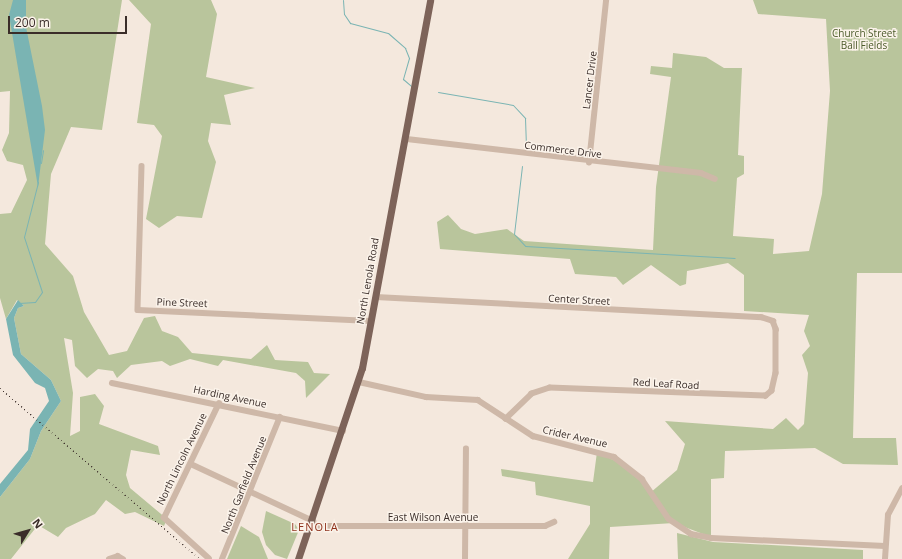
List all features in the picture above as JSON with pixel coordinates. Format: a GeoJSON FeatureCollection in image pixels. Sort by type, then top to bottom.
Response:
{"type":"FeatureCollection","features":[{"type":"Feature","properties":{"kind":"main road","name":"North Lenola Road"},"geometry":{"type":"LineString","coordinates":[[298,559],[312,524],[359,382],[407,139],[430,0]]}},
{"type":"Feature","properties":{"kind":"street","name":"Lancer Drive"},"geometry":{"type":"LineString","coordinates":[[589,162],[606,0]]}},
{"type":"Feature","properties":{"kind":"street","name":"Commerce Drive"},"geometry":{"type":"LineString","coordinates":[[407,139],[589,162],[701,173],[715,179]]}},
{"type":"Feature","properties":{"kind":"street","name":"Pine Street"},"geometry":{"type":"LineString","coordinates":[[142,166],[138,310],[371,321]]}},
{"type":"Feature","properties":{"kind":"street","name":"Center Street"},"geometry":{"type":"LineString","coordinates":[[376,297],[761,317],[772,321],[776,328]]}},
{"type":"Feature","properties":{"kind":"street","name":"Red Leaf Road"},"geometry":{"type":"LineString","coordinates":[[506,419],[532,394],[550,388],[766,396],[776,373],[776,328]]}},
{"type":"Feature","properties":{"kind":"street","name":"Harding Avenue"},"geometry":{"type":"LineString","coordinates":[[112,382],[219,403],[343,431]]}},
{"type":"Feature","properties":{"kind":"street","name":"Crider Avenue"},"geometry":{"type":"LineString","coordinates":[[359,382],[426,397],[473,399],[487,404],[506,419],[538,438],[621,460],[642,478],[669,520],[691,534],[711,538],[885,546]]}},
{"type":"Feature","properties":{"kind":"street","name":"North Lincoln Avenue"},"geometry":{"type":"LineString","coordinates":[[209,559],[167,524],[166,514],[219,403]]}},
{"type":"Feature","properties":{"kind":"street","name":"North Garfield Avenue"},"geometry":{"type":"LineString","coordinates":[[222,559],[280,417]]}},
{"type":"Feature","properties":{"kind":"street"},"geometry":{"type":"LineString","coordinates":[[465,559],[466,449]]}},
{"type":"Feature","properties":{"kind":"street"},"geometry":{"type":"LineString","coordinates":[[191,464],[312,524]]}},
{"type":"Feature","properties":{"kind":"street"},"geometry":{"type":"LineString","coordinates":[[885,559],[888,515],[902,489]]}},
{"type":"Feature","properties":{"kind":"street","name":"East Wilson Avenue"},"geometry":{"type":"LineString","coordinates":[[312,524],[465,527],[545,526],[554,522]]}},
{"type":"Feature","properties":{"kind":"street"},"geometry":{"type":"LineString","coordinates":[[109,559],[118,556],[123,559]]}},
{"type":"Feature","properties":{"kind":"green space"},"geometry":{"type":"Polygon","coordinates":[[[0,0],[122,0],[102,130],[71,127],[51,174],[45,244],[73,276],[84,312],[109,355],[127,351],[144,318],[155,316],[162,331],[178,337],[192,353],[251,359],[267,345],[275,360],[308,362],[314,373],[330,374],[306,398],[305,381],[296,373],[223,360],[218,366],[190,359],[170,366],[162,361],[131,365],[117,378],[113,371],[98,369],[87,378],[75,366],[72,340],[64,338],[73,393],[70,436],[80,431],[80,397],[95,394],[104,406],[99,424],[158,446],[160,455],[131,450],[126,475],[130,488],[167,519],[164,526],[135,512],[125,514],[106,500],[95,514],[66,528],[58,537],[38,525],[11,559],[0,559],[0,497],[30,459],[41,431],[61,401],[51,380],[21,354],[14,318],[18,308],[24,306],[17,300],[6,319],[0,298],[0,214],[11,213],[27,180],[23,165],[7,161],[2,150],[9,133],[10,91],[0,92],[0,0]]]}},
{"type":"Feature","properties":{"kind":"green space"},"geometry":{"type":"Polygon","coordinates":[[[129,0],[211,0],[217,14],[206,77],[255,88],[224,95],[231,125],[211,123],[208,141],[216,162],[202,218],[177,216],[159,228],[146,219],[162,136],[154,125],[137,123],[151,24],[129,0]]]}},
{"type":"Feature","properties":{"kind":"green space","name":"Church Street Ball Fields"},"geometry":{"type":"Polygon","coordinates":[[[753,0],[902,0],[902,273],[857,273],[853,438],[896,438],[898,465],[843,464],[815,448],[725,451],[724,478],[711,479],[711,537],[674,523],[610,527],[609,559],[568,559],[590,524],[590,506],[536,495],[535,482],[502,476],[501,469],[593,482],[597,452],[634,470],[650,493],[677,470],[685,444],[665,421],[773,429],[786,418],[798,430],[804,424],[808,373],[802,355],[810,346],[804,331],[809,315],[744,311],[744,275],[728,263],[687,271],[686,284],[680,286],[651,265],[623,285],[616,277],[575,274],[570,259],[440,249],[437,222],[448,215],[461,229],[475,234],[507,229],[524,241],[653,250],[656,187],[671,77],[650,74],[651,66],[672,68],[673,53],[706,57],[724,68],[742,68],[738,155],[744,156],[744,174],[737,178],[733,236],[774,239],[773,254],[809,251],[822,194],[830,91],[826,19],[758,14],[753,0]]]}},
{"type":"Feature","properties":{"kind":"green space"},"geometry":{"type":"Polygon","coordinates":[[[266,511],[295,524],[299,530],[287,559],[275,555],[266,545],[262,532],[266,511]]]}},
{"type":"Feature","properties":{"kind":"green space"},"geometry":{"type":"Polygon","coordinates":[[[241,526],[259,537],[268,559],[227,559],[241,526]]]}},
{"type":"Feature","properties":{"kind":"green space"},"geometry":{"type":"Polygon","coordinates":[[[677,533],[713,542],[863,550],[863,559],[678,559],[677,533]]]}},
{"type":"Feature","properties":{"kind":"water"},"geometry":{"type":"Polygon","coordinates":[[[13,0],[26,0],[26,27],[42,106],[45,130],[38,187],[9,15],[13,0]]]}},
{"type":"Feature","properties":{"kind":"water"},"geometry":{"type":"Polygon","coordinates":[[[18,300],[24,306],[18,308],[14,318],[21,354],[51,380],[61,401],[41,431],[30,459],[0,497],[0,484],[28,450],[30,429],[49,401],[45,388],[35,383],[13,355],[6,319],[18,300]]]}},
{"type":"Feature","properties":{"kind":"waterway"},"geometry":{"type":"LineString","coordinates":[[343,0],[344,14],[350,23],[388,33],[405,48],[409,58],[403,79],[411,86]]}},
{"type":"Feature","properties":{"kind":"waterway"},"geometry":{"type":"LineString","coordinates":[[438,92],[513,105],[525,118],[526,145]]}},
{"type":"Feature","properties":{"kind":"waterway"},"geometry":{"type":"LineString","coordinates":[[41,163],[43,150]]}},
{"type":"Feature","properties":{"kind":"waterway"},"geometry":{"type":"LineString","coordinates":[[522,166],[514,234],[525,246],[735,258]]}},
{"type":"Feature","properties":{"kind":"waterway"},"geometry":{"type":"LineString","coordinates":[[19,303],[35,302],[42,292],[24,237],[38,182]]}},
{"type":"Feature","properties":{"kind":"railway"},"geometry":{"type":"LineString","coordinates":[[0,388],[200,559]]}},
{"type":"Feature","properties":{"kind":"district","name":"LENOLA"},"geometry":{"type":"Point","coordinates":[315,527]}}]}
